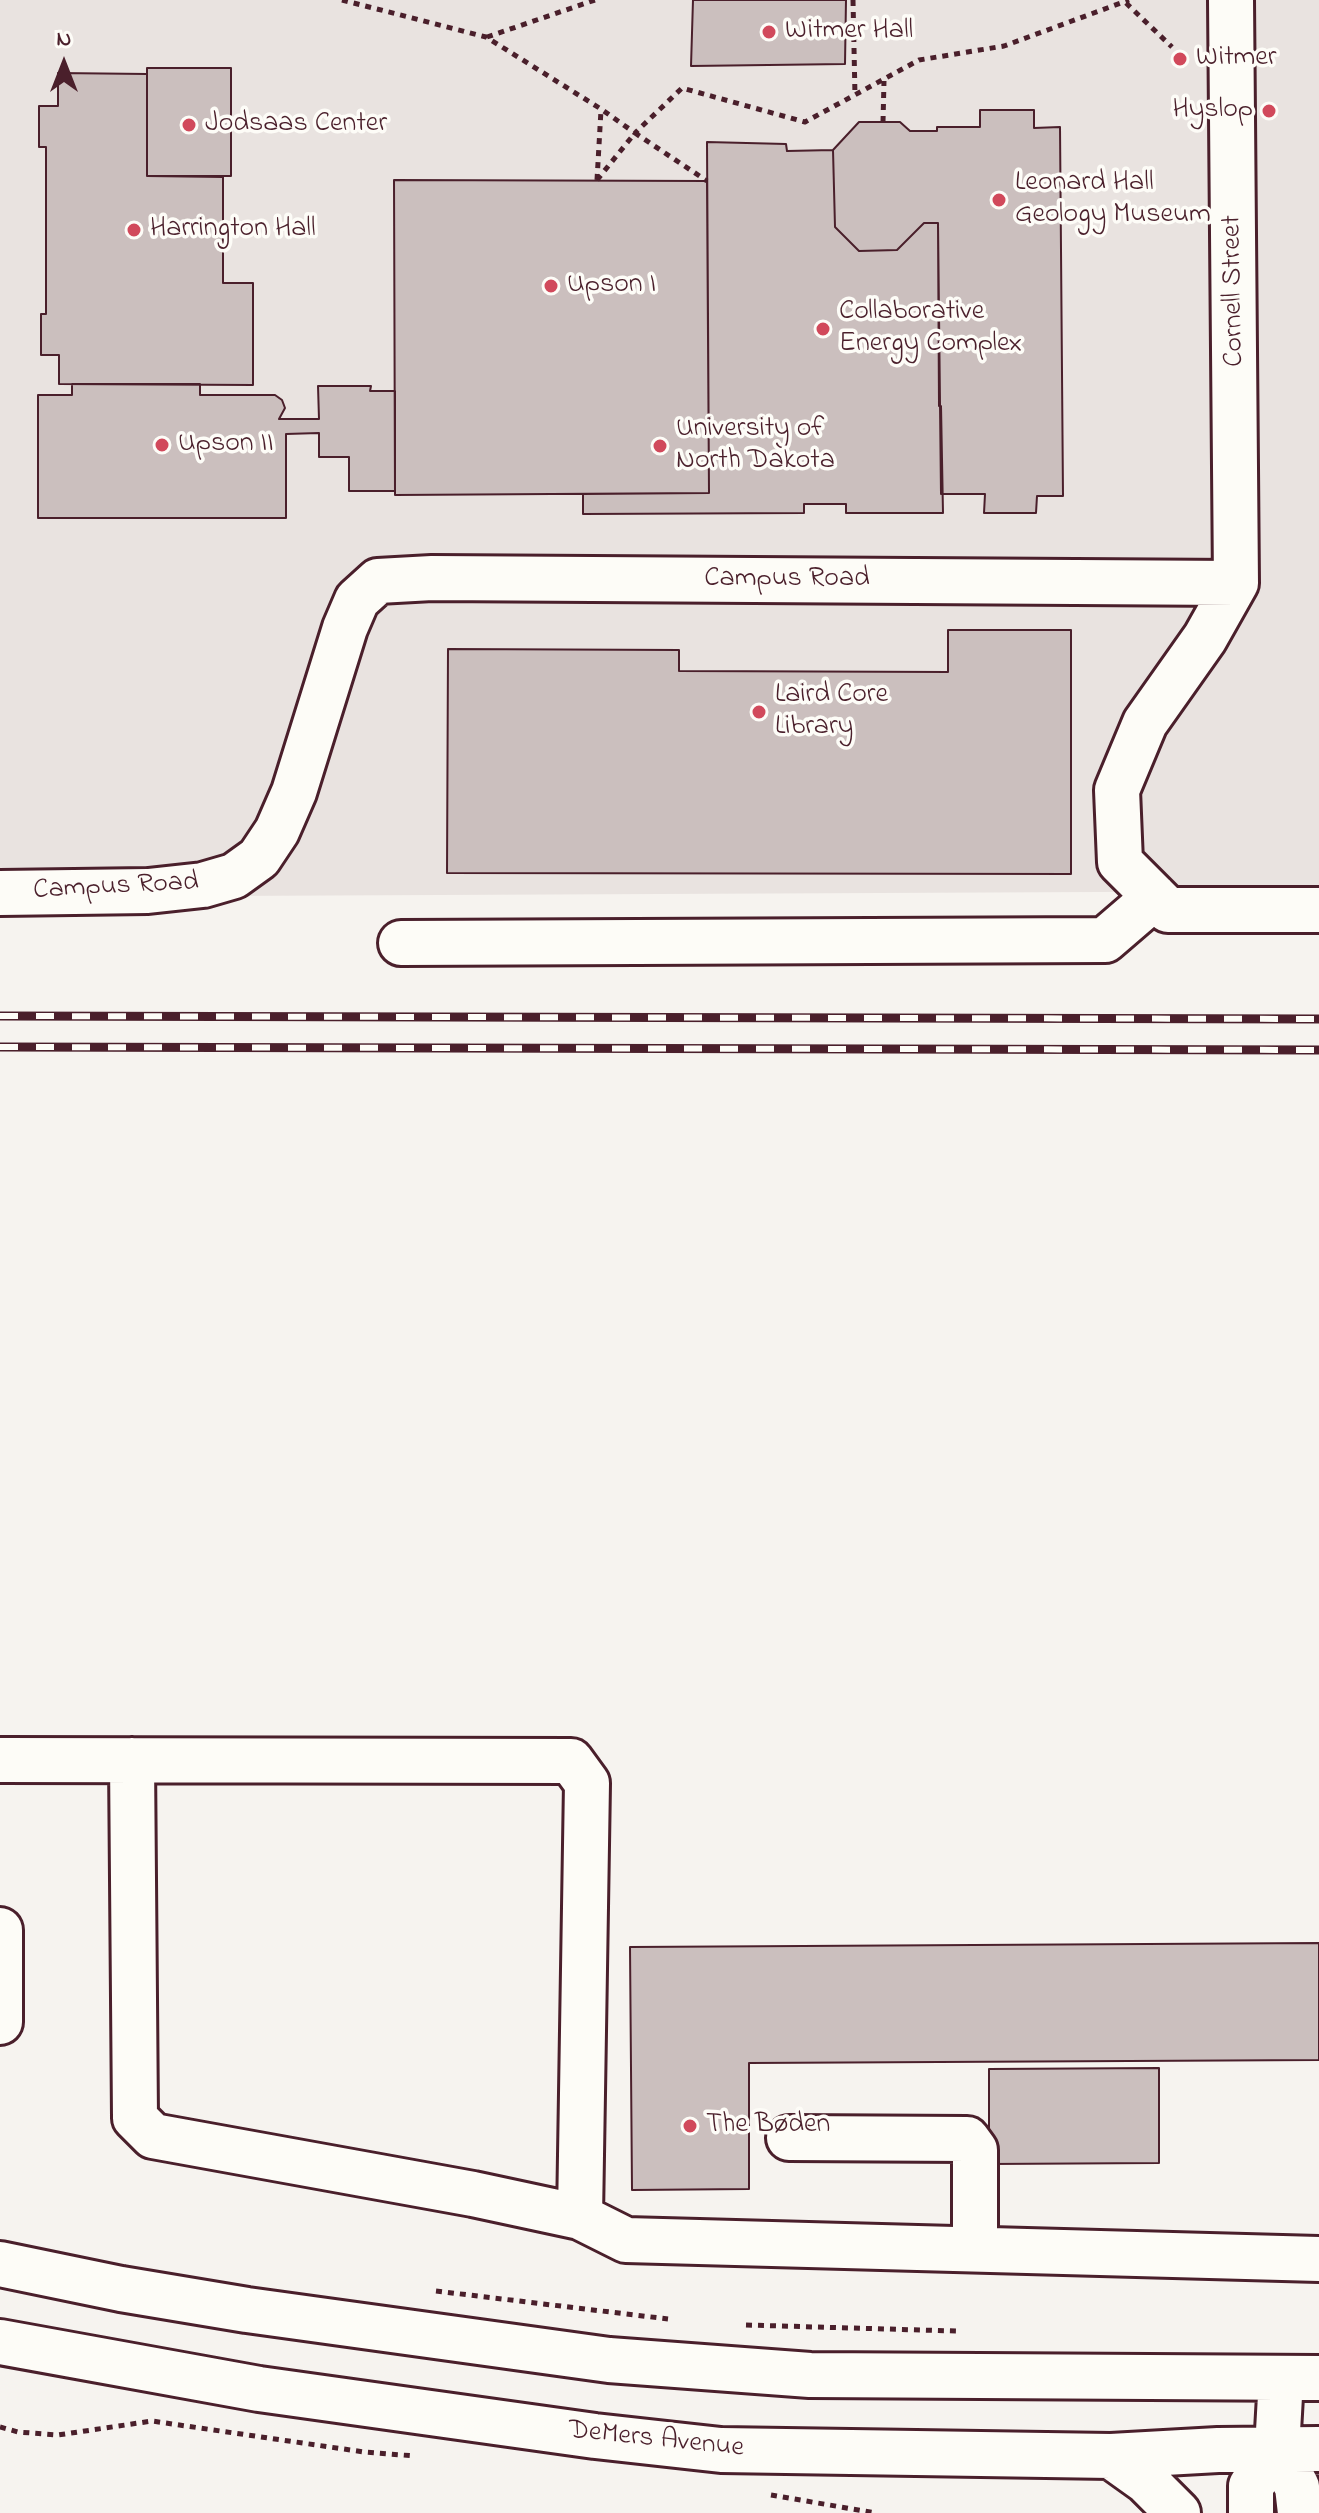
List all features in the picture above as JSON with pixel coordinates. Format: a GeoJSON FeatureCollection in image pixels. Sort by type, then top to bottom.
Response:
{"type":"FeatureCollection","features":[{"type":"Feature","properties":{"kind":"main road","name":"Cornell Street"},"geometry":{"type":"LineString","coordinates":[[1231,0],[1236,583]]}},
{"type":"Feature","properties":{"kind":"main road","name":"Campus Road"},"geometry":{"type":"LineString","coordinates":[[0,893],[148,891],[203,885],[234,876],[259,858],[277,831],[294,792],[357,600],[378,581],[432,578],[1236,583]]}},
{"type":"Feature","properties":{"kind":"main road"},"geometry":{"type":"LineString","coordinates":[[1236,583],[1205,638],[1145,723],[1117,790],[1120,862],[1168,910],[1319,910]]}},
{"type":"Feature","properties":{"kind":"main road"},"geometry":{"type":"LineString","coordinates":[[401,943],[1105,940],[1155,897]]}},
{"type":"Feature","properties":{"kind":"main road"},"geometry":{"type":"LineString","coordinates":[[0,1760],[571,1761],[587,1783],[580,2217]]}},
{"type":"Feature","properties":{"kind":"main road"},"geometry":{"type":"LineString","coordinates":[[132,1760],[135,2118],[153,2136],[473,2194],[580,2217],[626,2240],[1319,2259]]}},
{"type":"Feature","properties":{"kind":"main road"},"geometry":{"type":"LineString","coordinates":[[0,1930],[0,2022]]}},
{"type":"Feature","properties":{"kind":"main road"},"geometry":{"type":"LineString","coordinates":[[789,2138],[967,2139],[975,2150],[975,2249]]}},
{"type":"Feature","properties":{"kind":"main road"},"geometry":{"type":"LineString","coordinates":[[0,2264],[121,2289],[247,2310],[609,2360],[810,2375],[1300,2378],[1297,2487],[1300,2513]]}},
{"type":"Feature","properties":{"kind":"main road","name":"DeMers Avenue"},"geometry":{"type":"LineString","coordinates":[[0,2342],[259,2389],[595,2436],[721,2450],[1111,2456],[1298,2449]]}},
{"type":"Feature","properties":{"kind":"main road"},"geometry":{"type":"LineString","coordinates":[[1251,2513],[1251,2486],[1298,2449]]}},
{"type":"Feature","properties":{"kind":"main road"},"geometry":{"type":"LineString","coordinates":[[1111,2456],[1146,2481],[1178,2513]]}},
{"type":"Feature","properties":{"kind":"path"},"geometry":{"type":"LineString","coordinates":[[342,0],[486,37],[601,109],[707,181]]}},
{"type":"Feature","properties":{"kind":"path"},"geometry":{"type":"LineString","coordinates":[[384,0],[384,10]]}},
{"type":"Feature","properties":{"kind":"path"},"geometry":{"type":"LineString","coordinates":[[486,37],[595,0]]}},
{"type":"Feature","properties":{"kind":"path"},"geometry":{"type":"LineString","coordinates":[[853,0],[855,96]]}},
{"type":"Feature","properties":{"kind":"path"},"geometry":{"type":"LineString","coordinates":[[601,109],[597,180],[635,133],[682,88],[805,122],[919,60],[1004,46],[1127,1],[1172,47]]}},
{"type":"Feature","properties":{"kind":"path"},"geometry":{"type":"LineString","coordinates":[[883,122],[884,80]]}},
{"type":"Feature","properties":{"kind":"path"},"geometry":{"type":"LineString","coordinates":[[427,2289],[676,2320]]}},
{"type":"Feature","properties":{"kind":"path"},"geometry":{"type":"LineString","coordinates":[[739,2325],[963,2331]]}},
{"type":"Feature","properties":{"kind":"shaded area","name":"University of North Dakota"},"geometry":{"type":"Polygon","coordinates":[[[0,0],[1319,0],[1319,891],[0,897],[0,0]]]}},
{"type":"Feature","properties":{"kind":"building","name":"Witmer Hall"},"geometry":{"type":"Polygon","coordinates":[[[693,0],[846,0],[845,64],[691,66],[693,0]]]}},
{"type":"Feature","properties":{"kind":"building","name":"Jodsaas Center"},"geometry":{"type":"Polygon","coordinates":[[[147,68],[231,68],[231,176],[147,176],[147,68]]]}},
{"type":"Feature","properties":{"kind":"building","name":"Harrington Hall"},"geometry":{"type":"Polygon","coordinates":[[[58,73],[147,74],[147,176],[223,177],[223,283],[253,283],[253,385],[59,384],[59,355],[41,355],[41,314],[46,314],[46,147],[39,147],[39,106],[58,106],[58,73]]]}},
{"type":"Feature","properties":{"kind":"building"},"geometry":{"type":"Polygon","coordinates":[[[980,110],[1034,110],[1034,128],[1060,127],[1063,496],[1037,496],[1036,513],[984,513],[985,494],[941,494],[938,223],[924,223],[897,250],[859,251],[835,227],[833,150],[859,122],[900,122],[910,131],[937,131],[937,127],[980,127],[980,110]]]}},
{"type":"Feature","properties":{"kind":"building","name":"Collaborative Energy Complex"},"geometry":{"type":"Polygon","coordinates":[[[707,142],[786,144],[787,151],[833,150],[835,227],[859,251],[897,250],[924,223],[938,223],[943,513],[846,513],[846,504],[804,504],[804,513],[583,514],[583,494],[709,493],[707,142]]]}},
{"type":"Feature","properties":{"kind":"building","name":"Upson I"},"geometry":{"type":"Polygon","coordinates":[[[394,180],[707,181],[709,493],[395,495],[394,180]]]}},
{"type":"Feature","properties":{"kind":"building","name":"Upson II"},"geometry":{"type":"Polygon","coordinates":[[[72,384],[200,384],[200,395],[275,395],[282,400],[285,408],[279,419],[319,419],[318,386],[371,386],[370,391],[395,391],[395,491],[349,491],[349,457],[319,457],[319,433],[286,434],[286,518],[38,518],[38,395],[72,395],[72,384]]]}},
{"type":"Feature","properties":{"kind":"building","name":"Laird Core Library"},"geometry":{"type":"Polygon","coordinates":[[[948,630],[1071,630],[1071,874],[447,873],[448,649],[679,650],[679,671],[948,672],[948,630]]]}},
{"type":"Feature","properties":{"kind":"building","name":"The Bøden"},"geometry":{"type":"Polygon","coordinates":[[[1319,1943],[1319,2060],[749,2063],[749,2189],[632,2190],[630,1947],[1319,1943]]]}},
{"type":"Feature","properties":{"kind":"building"},"geometry":{"type":"Polygon","coordinates":[[[1159,2068],[1159,2163],[989,2164],[989,2069],[1159,2068]]]}},
{"type":"Feature","properties":{"kind":"railway"},"geometry":{"type":"LineString","coordinates":[[0,1016],[1319,1019]]}},
{"type":"Feature","properties":{"kind":"railway"},"geometry":{"type":"LineString","coordinates":[[0,1047],[1319,1050]]}},
{"type":"Feature","properties":{"kind":"place","name":"Witmer Hall"},"geometry":{"type":"Point","coordinates":[769,32]}},
{"type":"Feature","properties":{"kind":"place","name":"Witmer"},"geometry":{"type":"Point","coordinates":[1180,59]}},
{"type":"Feature","properties":{"kind":"place","name":"Hyslop"},"geometry":{"type":"Point","coordinates":[1269,111]}},
{"type":"Feature","properties":{"kind":"place","name":"Jodsaas Center"},"geometry":{"type":"Point","coordinates":[189,125]}},
{"type":"Feature","properties":{"kind":"place","name":"Leonard Hall Geology Museum"},"geometry":{"type":"Point","coordinates":[999,200]}},
{"type":"Feature","properties":{"kind":"place","name":"Harrington Hall"},"geometry":{"type":"Point","coordinates":[134,230]}},
{"type":"Feature","properties":{"kind":"place","name":"Upson I"},"geometry":{"type":"Point","coordinates":[551,286]}},
{"type":"Feature","properties":{"kind":"place","name":"Collaborative Energy Complex"},"geometry":{"type":"Point","coordinates":[823,329]}},
{"type":"Feature","properties":{"kind":"place","name":"Upson II"},"geometry":{"type":"Point","coordinates":[162,445]}},
{"type":"Feature","properties":{"kind":"place","name":"University of North Dakota"},"geometry":{"type":"Point","coordinates":[660,446]}},
{"type":"Feature","properties":{"kind":"place","name":"Laird Core Library"},"geometry":{"type":"Point","coordinates":[759,712]}},
{"type":"Feature","properties":{"kind":"place","name":"The Bøden"},"geometry":{"type":"Point","coordinates":[690,2126]}}]}
